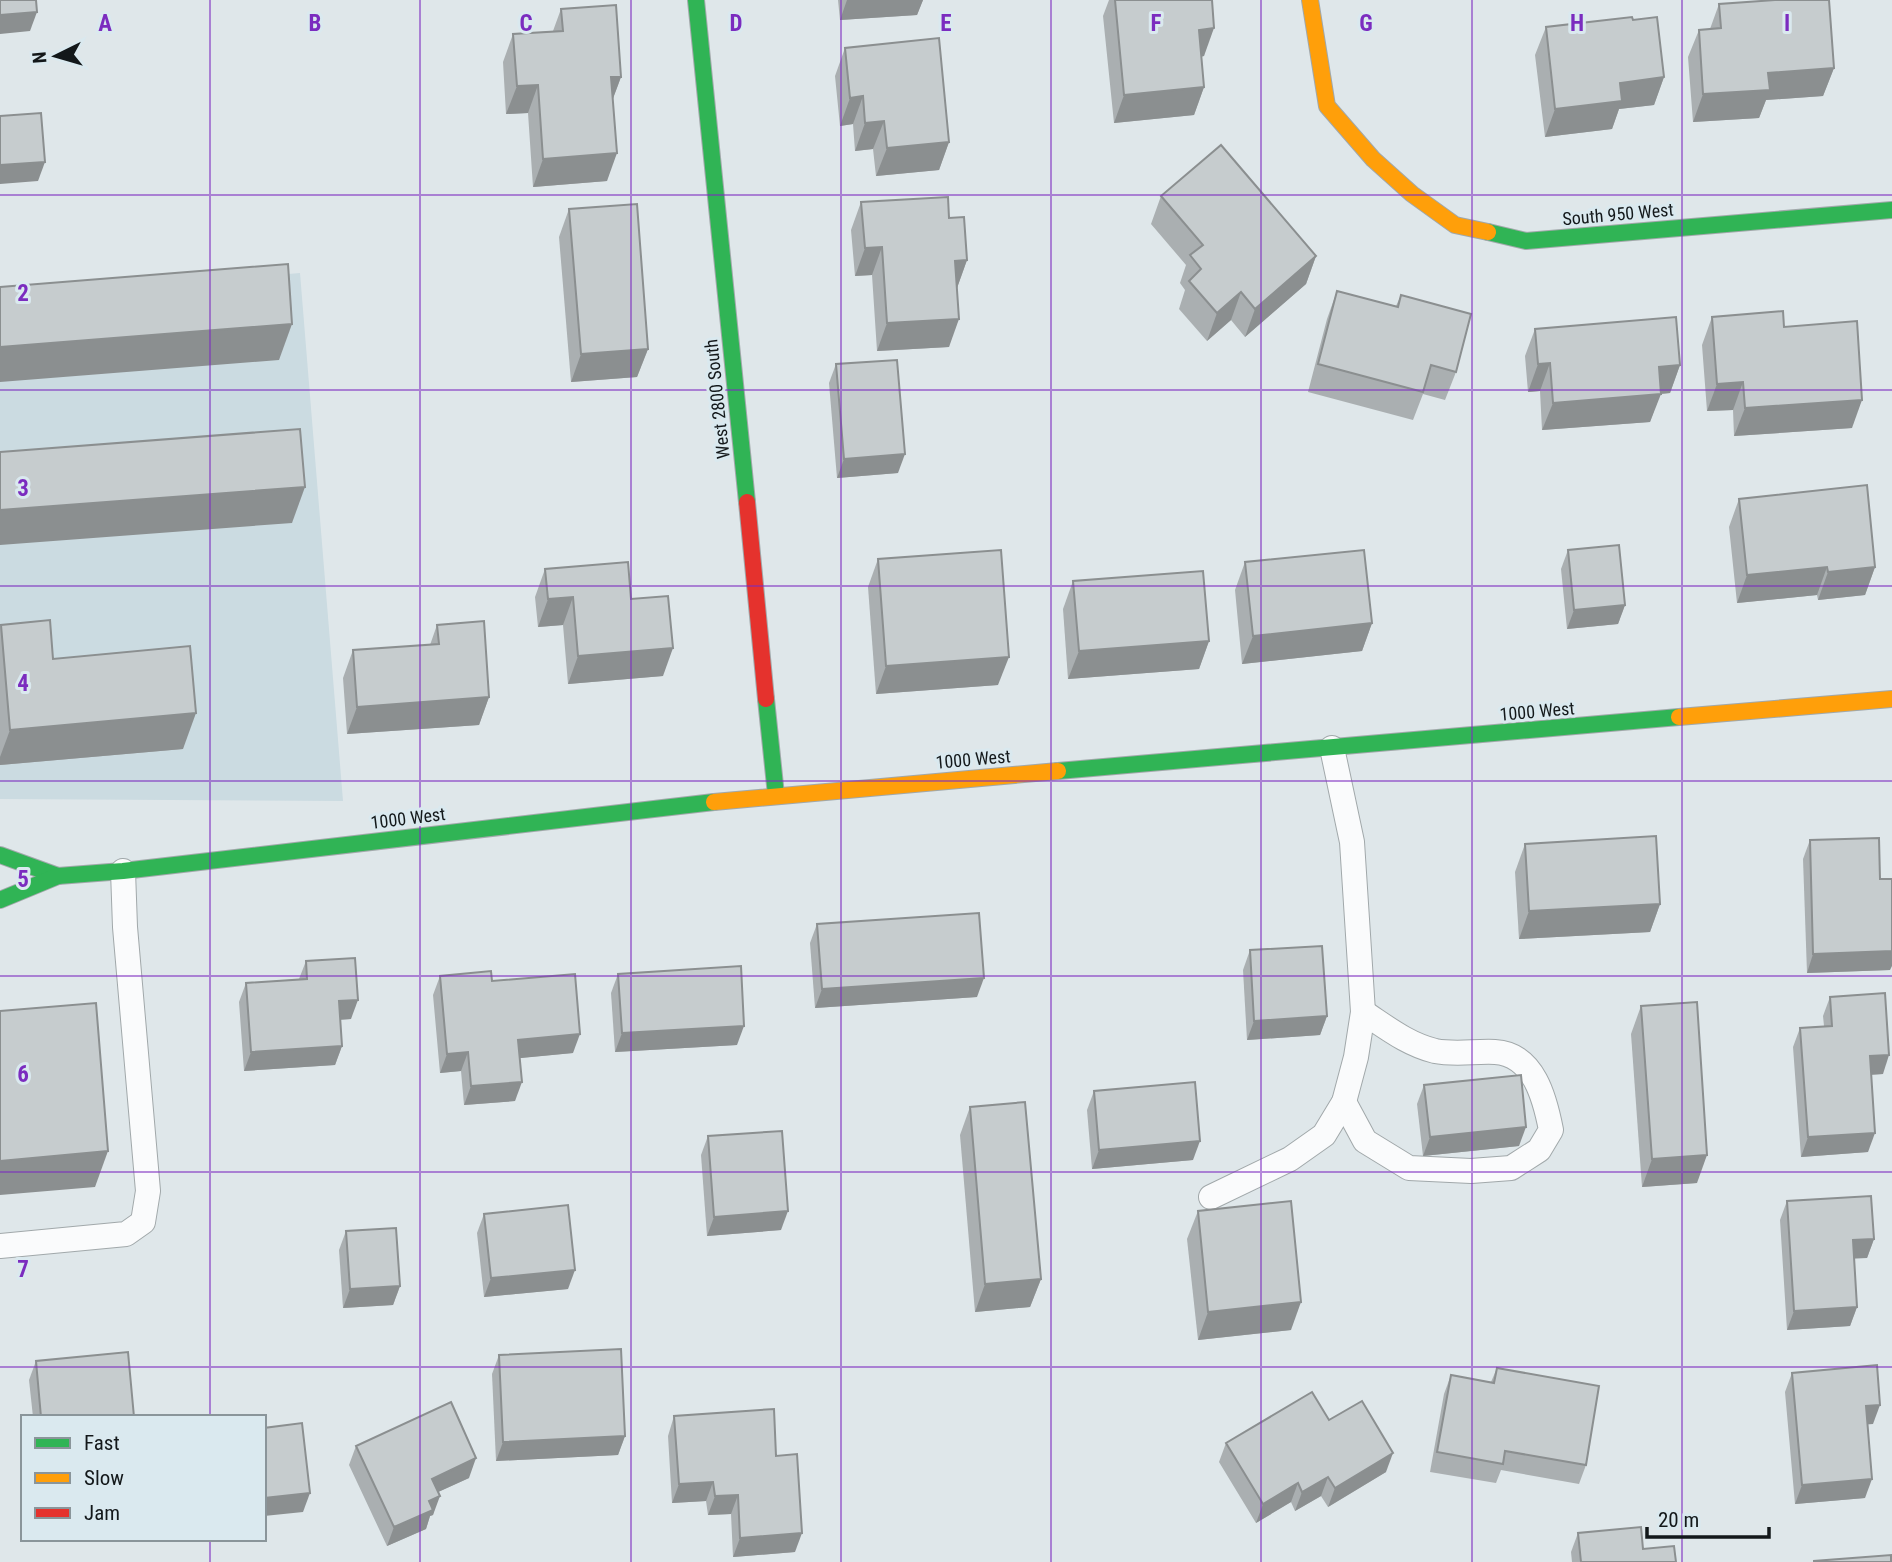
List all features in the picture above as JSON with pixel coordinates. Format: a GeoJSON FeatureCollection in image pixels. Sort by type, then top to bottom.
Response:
{"type":"FeatureCollection","features":[{"type":"Feature","properties":{"kind":"main road","name":"West 2800 South"},"geometry":{"type":"LineString","coordinates":[[696,0],[776,795]]}},
{"type":"Feature","properties":{"kind":"main road","name":"South 950 West"},"geometry":{"type":"LineString","coordinates":[[1310,0],[1327,106],[1373,159],[1412,194],[1455,225],[1526,241],[1892,209]]}},
{"type":"Feature","properties":{"kind":"main road","name":"1000 West"},"geometry":{"type":"LineString","coordinates":[[58,876],[123,871],[776,795],[1892,699]]}},
{"type":"Feature","properties":{"kind":"main road"},"geometry":{"type":"LineString","coordinates":[[0,855],[58,876]]}},
{"type":"Feature","properties":{"kind":"main road"},"geometry":{"type":"LineString","coordinates":[[0,900],[58,876]]}},
{"type":"Feature","properties":{"kind":"lane"},"geometry":{"type":"LineString","coordinates":[[1211,1197],[1290,1159],[1324,1135],[1344,1102],[1356,1057],[1363,1012],[1352,842],[1332,748]]}},
{"type":"Feature","properties":{"kind":"lane"},"geometry":{"type":"LineString","coordinates":[[0,1246],[126,1234],[143,1222],[148,1191],[125,927],[123,871]]}},
{"type":"Feature","properties":{"kind":"lane"},"geometry":{"type":"LineString","coordinates":[[1344,1102],[1365,1141],[1409,1168],[1471,1171],[1511,1167],[1539,1150],[1551,1130],[1545,1099],[1535,1077],[1515,1059],[1497,1052],[1438,1052],[1412,1045],[1363,1012]]}},
{"type":"Feature","properties":{"kind":"shaded area"},"geometry":{"type":"Polygon","coordinates":[[[300,273],[343,801],[0,799],[0,299],[300,273]]]}},
{"type":"Feature","properties":{"kind":"building"},"geometry":{"type":"Polygon","coordinates":[[[0,0],[36,0],[37,12],[0,15],[0,0]]]}},
{"type":"Feature","properties":{"kind":"building"},"geometry":{"type":"Polygon","coordinates":[[[1115,0],[1212,0],[1214,28],[1199,30],[1204,87],[1124,95],[1115,0]]]}},
{"type":"Feature","properties":{"kind":"building"},"geometry":{"type":"Polygon","coordinates":[[[1829,0],[1834,68],[1768,73],[1770,90],[1703,94],[1699,30],[1721,28],[1719,4],[1829,0]]]}},
{"type":"Feature","properties":{"kind":"building"},"geometry":{"type":"Polygon","coordinates":[[[616,5],[621,77],[611,77],[617,153],[543,159],[538,85],[517,86],[513,34],[563,31],[561,9],[616,5]]]}},
{"type":"Feature","properties":{"kind":"building"},"geometry":{"type":"Polygon","coordinates":[[[1632,17],[1633,20],[1657,17],[1664,77],[1620,83],[1622,101],[1555,109],[1546,27],[1632,17]]]}},
{"type":"Feature","properties":{"kind":"building"},"geometry":{"type":"Polygon","coordinates":[[[939,38],[949,142],[887,148],[884,121],[865,123],[863,96],[850,98],[845,48],[939,38]]]}},
{"type":"Feature","properties":{"kind":"building"},"geometry":{"type":"Polygon","coordinates":[[[41,113],[45,162],[0,165],[0,116],[41,113]]]}},
{"type":"Feature","properties":{"kind":"building"},"geometry":{"type":"Polygon","coordinates":[[[1221,145],[1316,256],[1255,309],[1241,292],[1217,313],[1189,281],[1201,269],[1190,255],[1203,245],[1161,196],[1221,145]]]}},
{"type":"Feature","properties":{"kind":"building"},"geometry":{"type":"Polygon","coordinates":[[[948,197],[949,218],[964,217],[967,260],[955,261],[959,319],[887,323],[882,247],[865,248],[861,202],[948,197]]]}},
{"type":"Feature","properties":{"kind":"building"},"geometry":{"type":"Polygon","coordinates":[[[637,204],[648,349],[581,354],[569,209],[637,204]]]}},
{"type":"Feature","properties":{"kind":"building"},"geometry":{"type":"Polygon","coordinates":[[[288,264],[292,324],[0,347],[0,287],[288,264]]]}},
{"type":"Feature","properties":{"kind":"building"},"geometry":{"type":"Polygon","coordinates":[[[1337,291],[1398,307],[1401,295],[1471,314],[1456,372],[1431,365],[1423,392],[1318,364],[1337,291]]]}},
{"type":"Feature","properties":{"kind":"building"},"geometry":{"type":"Polygon","coordinates":[[[1783,311],[1784,327],[1857,321],[1862,400],[1745,408],[1743,382],[1717,384],[1712,317],[1783,311]]]}},
{"type":"Feature","properties":{"kind":"building"},"geometry":{"type":"Polygon","coordinates":[[[1676,317],[1680,365],[1659,367],[1661,394],[1553,403],[1550,363],[1538,364],[1535,329],[1676,317]]]}},
{"type":"Feature","properties":{"kind":"building"},"geometry":{"type":"Polygon","coordinates":[[[897,360],[905,454],[844,459],[836,364],[897,360]]]}},
{"type":"Feature","properties":{"kind":"building"},"geometry":{"type":"Polygon","coordinates":[[[300,429],[305,487],[0,510],[0,452],[300,429]]]}},
{"type":"Feature","properties":{"kind":"building"},"geometry":{"type":"Polygon","coordinates":[[[1867,485],[1875,567],[1828,572],[1827,567],[1747,575],[1739,499],[1867,485]]]}},
{"type":"Feature","properties":{"kind":"building"},"geometry":{"type":"Polygon","coordinates":[[[1619,545],[1625,605],[1574,610],[1568,550],[1619,545]]]}},
{"type":"Feature","properties":{"kind":"building"},"geometry":{"type":"Polygon","coordinates":[[[1001,550],[1009,657],[886,666],[878,559],[1001,550]]]}},
{"type":"Feature","properties":{"kind":"building"},"geometry":{"type":"Polygon","coordinates":[[[1364,550],[1372,623],[1253,636],[1245,562],[1364,550]]]}},
{"type":"Feature","properties":{"kind":"building"},"geometry":{"type":"Polygon","coordinates":[[[628,562],[631,599],[668,596],[673,648],[578,656],[573,597],[548,599],[545,569],[628,562]]]}},
{"type":"Feature","properties":{"kind":"building"},"geometry":{"type":"Polygon","coordinates":[[[1203,571],[1209,641],[1079,651],[1073,581],[1203,571]]]}},
{"type":"Feature","properties":{"kind":"building"},"geometry":{"type":"Polygon","coordinates":[[[50,620],[53,659],[190,646],[196,713],[10,730],[1,625],[50,620]]]}},
{"type":"Feature","properties":{"kind":"building"},"geometry":{"type":"Polygon","coordinates":[[[484,621],[489,697],[357,707],[353,650],[439,644],[437,625],[484,621]]]}},
{"type":"Feature","properties":{"kind":"building"},"geometry":{"type":"Polygon","coordinates":[[[1656,836],[1660,904],[1529,911],[1525,844],[1656,836]]]}},
{"type":"Feature","properties":{"kind":"building"},"geometry":{"type":"Polygon","coordinates":[[[1879,838],[1880,879],[1892,879],[1892,951],[1813,954],[1810,840],[1879,838]]]}},
{"type":"Feature","properties":{"kind":"building"},"geometry":{"type":"Polygon","coordinates":[[[979,913],[984,978],[822,989],[817,924],[979,913]]]}},
{"type":"Feature","properties":{"kind":"building"},"geometry":{"type":"Polygon","coordinates":[[[1322,946],[1327,1016],[1254,1021],[1250,950],[1322,946]]]}},
{"type":"Feature","properties":{"kind":"building"},"geometry":{"type":"Polygon","coordinates":[[[355,958],[358,1000],[339,1001],[342,1046],[251,1052],[246,983],[307,979],[306,961],[355,958]]]}},
{"type":"Feature","properties":{"kind":"building"},"geometry":{"type":"Polygon","coordinates":[[[741,966],[744,1026],[622,1033],[618,974],[741,966]]]}},
{"type":"Feature","properties":{"kind":"building"},"geometry":{"type":"Polygon","coordinates":[[[491,971],[492,981],[575,974],[580,1034],[518,1040],[522,1082],[471,1086],[468,1052],[447,1054],[440,976],[491,971]]]}},
{"type":"Feature","properties":{"kind":"building"},"geometry":{"type":"Polygon","coordinates":[[[1885,993],[1889,1055],[1870,1056],[1875,1133],[1808,1137],[1800,1028],[1832,1026],[1830,997],[1885,993]]]}},
{"type":"Feature","properties":{"kind":"building"},"geometry":{"type":"Polygon","coordinates":[[[1697,1002],[1707,1155],[1652,1159],[1641,1006],[1697,1002]]]}},
{"type":"Feature","properties":{"kind":"building"},"geometry":{"type":"Polygon","coordinates":[[[96,1003],[108,1151],[0,1161],[0,1011],[96,1003]]]}},
{"type":"Feature","properties":{"kind":"building"},"geometry":{"type":"Polygon","coordinates":[[[1521,1075],[1526,1127],[1430,1137],[1424,1085],[1521,1075]]]}},
{"type":"Feature","properties":{"kind":"building"},"geometry":{"type":"Polygon","coordinates":[[[1195,1082],[1200,1141],[1099,1150],[1094,1091],[1195,1082]]]}},
{"type":"Feature","properties":{"kind":"building"},"geometry":{"type":"Polygon","coordinates":[[[1025,1102],[1041,1279],[985,1284],[970,1107],[1025,1102]]]}},
{"type":"Feature","properties":{"kind":"building"},"geometry":{"type":"Polygon","coordinates":[[[782,1131],[788,1211],[714,1217],[708,1136],[782,1131]]]}},
{"type":"Feature","properties":{"kind":"building"},"geometry":{"type":"Polygon","coordinates":[[[1871,1196],[1874,1239],[1853,1240],[1857,1307],[1794,1311],[1787,1201],[1871,1196]]]}},
{"type":"Feature","properties":{"kind":"building"},"geometry":{"type":"Polygon","coordinates":[[[1291,1201],[1301,1302],[1208,1312],[1198,1211],[1291,1201]]]}},
{"type":"Feature","properties":{"kind":"building"},"geometry":{"type":"Polygon","coordinates":[[[568,1205],[575,1270],[491,1278],[484,1214],[568,1205]]]}},
{"type":"Feature","properties":{"kind":"building"},"geometry":{"type":"Polygon","coordinates":[[[396,1228],[400,1286],[350,1289],[346,1231],[396,1228]]]}},
{"type":"Feature","properties":{"kind":"building"},"geometry":{"type":"Polygon","coordinates":[[[621,1349],[625,1436],[503,1442],[499,1355],[621,1349]]]}},
{"type":"Feature","properties":{"kind":"building"},"geometry":{"type":"Polygon","coordinates":[[[128,1352],[134,1415],[41,1415],[36,1361],[128,1352]]]}},
{"type":"Feature","properties":{"kind":"building"},"geometry":{"type":"Polygon","coordinates":[[[1877,1365],[1880,1405],[1866,1406],[1872,1479],[1802,1485],[1792,1373],[1877,1365]]]}},
{"type":"Feature","properties":{"kind":"building"},"geometry":{"type":"Polygon","coordinates":[[[1497,1368],[1599,1386],[1586,1465],[1505,1451],[1503,1464],[1437,1452],[1451,1375],[1494,1383],[1497,1368]]]}},
{"type":"Feature","properties":{"kind":"building"},"geometry":{"type":"Polygon","coordinates":[[[1312,1392],[1329,1420],[1362,1401],[1393,1453],[1335,1488],[1328,1477],[1302,1492],[1298,1483],[1263,1504],[1226,1443],[1312,1392]]]}},
{"type":"Feature","properties":{"kind":"building"},"geometry":{"type":"Polygon","coordinates":[[[451,1402],[476,1458],[432,1479],[440,1496],[429,1501],[433,1510],[394,1527],[356,1446],[451,1402]]]}},
{"type":"Feature","properties":{"kind":"building"},"geometry":{"type":"Polygon","coordinates":[[[774,1409],[776,1456],[797,1454],[802,1533],[740,1538],[738,1495],[715,1496],[713,1482],[679,1484],[674,1416],[774,1409]]]}},
{"type":"Feature","properties":{"kind":"building"},"geometry":{"type":"Polygon","coordinates":[[[302,1423],[310,1493],[266,1498],[266,1428],[302,1423]]]}},
{"type":"Feature","properties":{"kind":"building"},"geometry":{"type":"Polygon","coordinates":[[[1641,1527],[1643,1549],[1674,1546],[1676,1562],[1581,1562],[1578,1533],[1641,1527]]]}},
{"type":"Feature","properties":{"kind":"building"},"geometry":{"type":"Polygon","coordinates":[[[1891,1555],[1891,1562],[1814,1562],[1814,1561],[1891,1555]]]}},
{"type":"Feature","properties":{"kind":"traffic: fast"},"geometry":{"type":"LineString","coordinates":[[696,0],[747,502]]}},
{"type":"Feature","properties":{"kind":"traffic: fast"},"geometry":{"type":"LineString","coordinates":[[1488,232],[1526,241],[1892,210]]}},
{"type":"Feature","properties":{"kind":"traffic: fast"},"geometry":{"type":"LineString","coordinates":[[766,699],[776,795]]}},
{"type":"Feature","properties":{"kind":"traffic: fast"},"geometry":{"type":"LineString","coordinates":[[1058,771],[1679,717]]}},
{"type":"Feature","properties":{"kind":"traffic: fast"},"geometry":{"type":"LineString","coordinates":[[0,900],[58,876],[123,871],[714,802]]}},
{"type":"Feature","properties":{"kind":"traffic: fast"},"geometry":{"type":"LineString","coordinates":[[0,855],[58,876]]}},
{"type":"Feature","properties":{"kind":"traffic: slow"},"geometry":{"type":"LineString","coordinates":[[1310,0],[1327,106],[1373,159],[1412,194],[1455,225],[1488,232]]}},
{"type":"Feature","properties":{"kind":"traffic: slow"},"geometry":{"type":"LineString","coordinates":[[1679,717],[1892,699]]}},
{"type":"Feature","properties":{"kind":"traffic: slow"},"geometry":{"type":"LineString","coordinates":[[714,802],[1058,771]]}},
{"type":"Feature","properties":{"kind":"traffic: jam"},"geometry":{"type":"LineString","coordinates":[[747,502],[766,699]]}}]}
